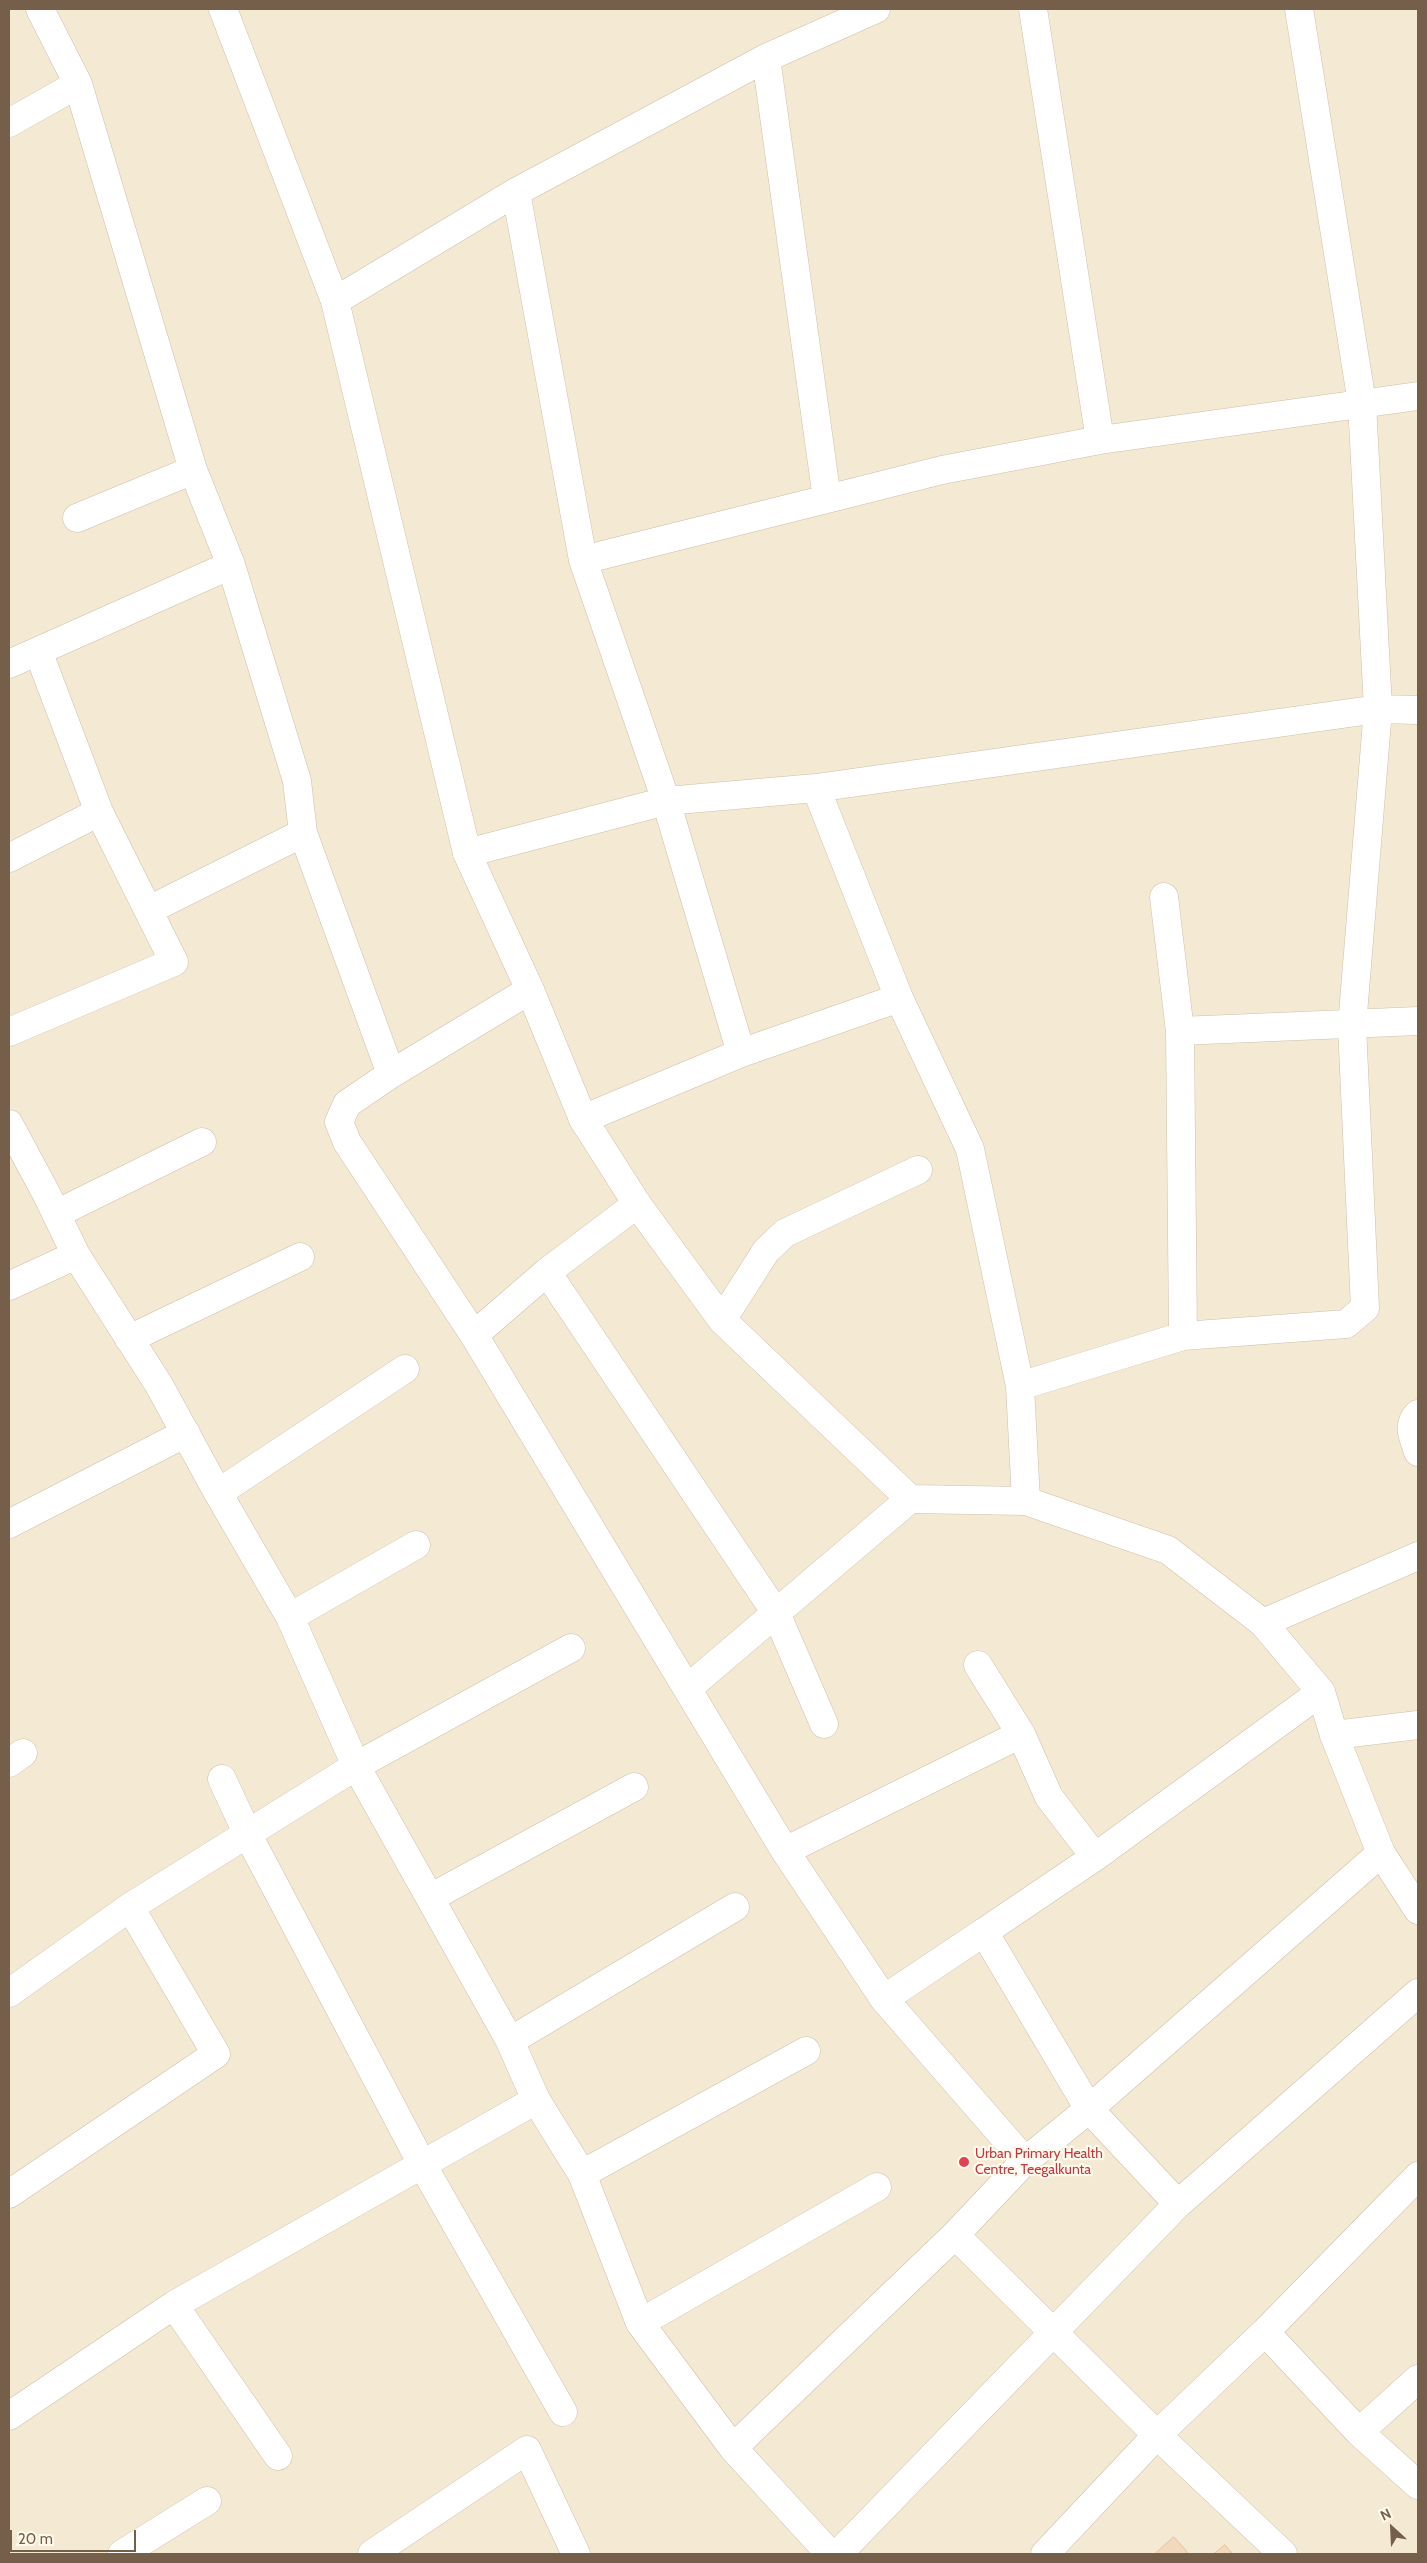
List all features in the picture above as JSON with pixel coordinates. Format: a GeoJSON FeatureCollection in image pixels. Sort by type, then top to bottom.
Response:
{"type":"FeatureCollection","features":[{"type":"Feature","properties":{"kind":"street"},"geometry":{"type":"LineString","coordinates":[[40,9],[78,84],[193,470],[231,565],[297,781],[303,833],[391,1074]]}},
{"type":"Feature","properties":{"kind":"street"},"geometry":{"type":"LineString","coordinates":[[223,9],[335,301],[467,853],[530,990],[583,1119],[637,1204],[722,1320],[910,1499]]}},
{"type":"Feature","properties":{"kind":"street"},"geometry":{"type":"LineString","coordinates":[[335,301],[516,192],[766,58],[876,9]]}},
{"type":"Feature","properties":{"kind":"street"},"geometry":{"type":"LineString","coordinates":[[1033,9],[1100,440]]}},
{"type":"Feature","properties":{"kind":"street"},"geometry":{"type":"LineString","coordinates":[[1020,1386],[1183,1336],[1346,1324],[1365,1308],[1352,1026],[1378,709],[1362,403],[1299,9]]}},
{"type":"Feature","properties":{"kind":"street"},"geometry":{"type":"LineString","coordinates":[[766,58],[827,499]]}},
{"type":"Feature","properties":{"kind":"street"},"geometry":{"type":"LineString","coordinates":[[9,123],[78,84]]}},
{"type":"Feature","properties":{"kind":"street"},"geometry":{"type":"LineString","coordinates":[[516,192],[583,560],[666,801],[741,1053]]}},
{"type":"Feature","properties":{"kind":"street"},"geometry":{"type":"LineString","coordinates":[[583,560],[942,470],[1100,440],[1418,396]]}},
{"type":"Feature","properties":{"kind":"street"},"geometry":{"type":"LineString","coordinates":[[77,518],[193,470]]}},
{"type":"Feature","properties":{"kind":"street"},"geometry":{"type":"LineString","coordinates":[[9,664],[231,565]]}},
{"type":"Feature","properties":{"kind":"street"},"geometry":{"type":"LineString","coordinates":[[9,1032],[174,962],[100,812],[38,650]]}},
{"type":"Feature","properties":{"kind":"street"},"geometry":{"type":"LineString","coordinates":[[467,853],[666,801],[816,788],[1378,709],[1418,710]]}},
{"type":"Feature","properties":{"kind":"street"},"geometry":{"type":"LineString","coordinates":[[816,788],[899,998],[970,1149],[1020,1386],[1026,1501]]}},
{"type":"Feature","properties":{"kind":"street"},"geometry":{"type":"LineString","coordinates":[[9,858],[100,812]]}},
{"type":"Feature","properties":{"kind":"street"},"geometry":{"type":"LineString","coordinates":[[149,910],[303,833]]}},
{"type":"Feature","properties":{"kind":"street"},"geometry":{"type":"LineString","coordinates":[[1164,897],[1180,1031],[1183,1336]]}},
{"type":"Feature","properties":{"kind":"street"},"geometry":{"type":"LineString","coordinates":[[530,990],[391,1074],[347,1104],[339,1122],[347,1142],[474,1335],[785,1851],[884,1999],[1025,2161]]}},
{"type":"Feature","properties":{"kind":"street"},"geometry":{"type":"LineString","coordinates":[[583,1119],[741,1053],[899,998]]}},
{"type":"Feature","properties":{"kind":"street"},"geometry":{"type":"LineString","coordinates":[[1180,1031],[1352,1026],[1418,1021]]}},
{"type":"Feature","properties":{"kind":"street"},"geometry":{"type":"LineString","coordinates":[[9,1124],[76,1255],[159,1385],[218,1493],[290,1617],[356,1766],[510,2041],[536,2100],[582,2174],[640,2323],[733,2448],[830,2554]]}},
{"type":"Feature","properties":{"kind":"street"},"geometry":{"type":"LineString","coordinates":[[56,1214],[202,1142]]}},
{"type":"Feature","properties":{"kind":"street"},"geometry":{"type":"LineString","coordinates":[[722,1320],[766,1251],[785,1233],[918,1170]]}},
{"type":"Feature","properties":{"kind":"street"},"geometry":{"type":"LineString","coordinates":[[474,1335],[547,1272],[637,1204]]}},
{"type":"Feature","properties":{"kind":"street"},"geometry":{"type":"LineString","coordinates":[[9,1286],[76,1255]]}},
{"type":"Feature","properties":{"kind":"street"},"geometry":{"type":"LineString","coordinates":[[129,1339],[300,1257]]}},
{"type":"Feature","properties":{"kind":"street"},"geometry":{"type":"LineString","coordinates":[[547,1272],[776,1613],[824,1724]]}},
{"type":"Feature","properties":{"kind":"street"},"geometry":{"type":"LineString","coordinates":[[218,1493],[405,1369]]}},
{"type":"Feature","properties":{"kind":"street"},"geometry":{"type":"LineString","coordinates":[[1418,1414],[1412,1420],[1410,1428],[1418,1452]]}},
{"type":"Feature","properties":{"kind":"street"},"geometry":{"type":"LineString","coordinates":[[9,1524],[186,1433]]}},
{"type":"Feature","properties":{"kind":"street"},"geometry":{"type":"LineString","coordinates":[[688,1688],[910,1499],[1026,1501],[1168,1550],[1263,1623],[1321,1692],[1334,1735],[1381,1853],[1418,1910]]}},
{"type":"Feature","properties":{"kind":"street"},"geometry":{"type":"LineString","coordinates":[[290,1617],[416,1545]]}},
{"type":"Feature","properties":{"kind":"street"},"geometry":{"type":"LineString","coordinates":[[1263,1623],[1418,1556]]}},
{"type":"Feature","properties":{"kind":"street"},"geometry":{"type":"LineString","coordinates":[[9,1993],[130,1907],[356,1766],[571,1648]]}},
{"type":"Feature","properties":{"kind":"street"},"geometry":{"type":"LineString","coordinates":[[978,1665],[1021,1734],[1049,1797],[1096,1857]]}},
{"type":"Feature","properties":{"kind":"street"},"geometry":{"type":"LineString","coordinates":[[884,1999],[1096,1857],[1321,1692]]}},
{"type":"Feature","properties":{"kind":"street"},"geometry":{"type":"LineString","coordinates":[[1334,1735],[1418,1725]]}},
{"type":"Feature","properties":{"kind":"street"},"geometry":{"type":"LineString","coordinates":[[785,1851],[1021,1734]]}},
{"type":"Feature","properties":{"kind":"street"},"geometry":{"type":"LineString","coordinates":[[222,1779],[248,1835],[422,2164],[563,2412]]}},
{"type":"Feature","properties":{"kind":"street"},"geometry":{"type":"LineString","coordinates":[[430,1898],[634,1787]]}},
{"type":"Feature","properties":{"kind":"street"},"geometry":{"type":"LineString","coordinates":[[733,2448],[955,2235],[1025,2161],[1089,2109],[1381,1853]]}},
{"type":"Feature","properties":{"kind":"street"},"geometry":{"type":"LineString","coordinates":[[9,2194],[216,2054],[130,1907]]}},
{"type":"Feature","properties":{"kind":"street"},"geometry":{"type":"LineString","coordinates":[[510,2041],[735,1907]]}},
{"type":"Feature","properties":{"kind":"street"},"geometry":{"type":"LineString","coordinates":[[984,1932],[1089,2109],[1178,2204]]}},
{"type":"Feature","properties":{"kind":"street"},"geometry":{"type":"LineString","coordinates":[[838,2554],[1178,2204],[1418,1994]]}},
{"type":"Feature","properties":{"kind":"street"},"geometry":{"type":"LineString","coordinates":[[582,2174],[806,2051]]}},
{"type":"Feature","properties":{"kind":"street"},"geometry":{"type":"LineString","coordinates":[[9,2416],[174,2305],[536,2100]]}},
{"type":"Feature","properties":{"kind":"street"},"geometry":{"type":"LineString","coordinates":[[1045,2554],[1157,2435],[1265,2332],[1418,2176]]}},
{"type":"Feature","properties":{"kind":"street"},"geometry":{"type":"LineString","coordinates":[[640,2323],[877,2187]]}},
{"type":"Feature","properties":{"kind":"street"},"geometry":{"type":"LineString","coordinates":[[955,2235],[1157,2435],[1283,2554]]}},
{"type":"Feature","properties":{"kind":"street"},"geometry":{"type":"LineString","coordinates":[[174,2305],[278,2456]]}},
{"type":"Feature","properties":{"kind":"street"},"geometry":{"type":"LineString","coordinates":[[1265,2332],[1359,2432],[1418,2485]]}},
{"type":"Feature","properties":{"kind":"street"},"geometry":{"type":"LineString","coordinates":[[1359,2432],[1418,2379]]}},
{"type":"Feature","properties":{"kind":"street"},"geometry":{"type":"LineString","coordinates":[[372,2554],[527,2450],[576,2554]]}},
{"type":"Feature","properties":{"kind":"street"},"geometry":{"type":"LineString","coordinates":[[122,2554],[207,2501]]}},
{"type":"Feature","properties":{"kind":"shaded area"},"geometry":{"type":"Polygon","coordinates":[[[9,9],[1418,9],[1418,2554],[9,2554],[9,9]]]}},
{"type":"Feature","properties":{"kind":"building"},"geometry":{"type":"Polygon","coordinates":[[[1174,2537],[1189,2554],[1155,2554],[1174,2537]]]}},
{"type":"Feature","properties":{"kind":"building"},"geometry":{"type":"Polygon","coordinates":[[[1225,2545],[1233,2554],[1214,2554],[1225,2545]]]}},
{"type":"Feature","properties":{"kind":"place","name":"Urban Primary Health Centre, Teegalkunta"},"geometry":{"type":"Point","coordinates":[964,2162]}}]}
